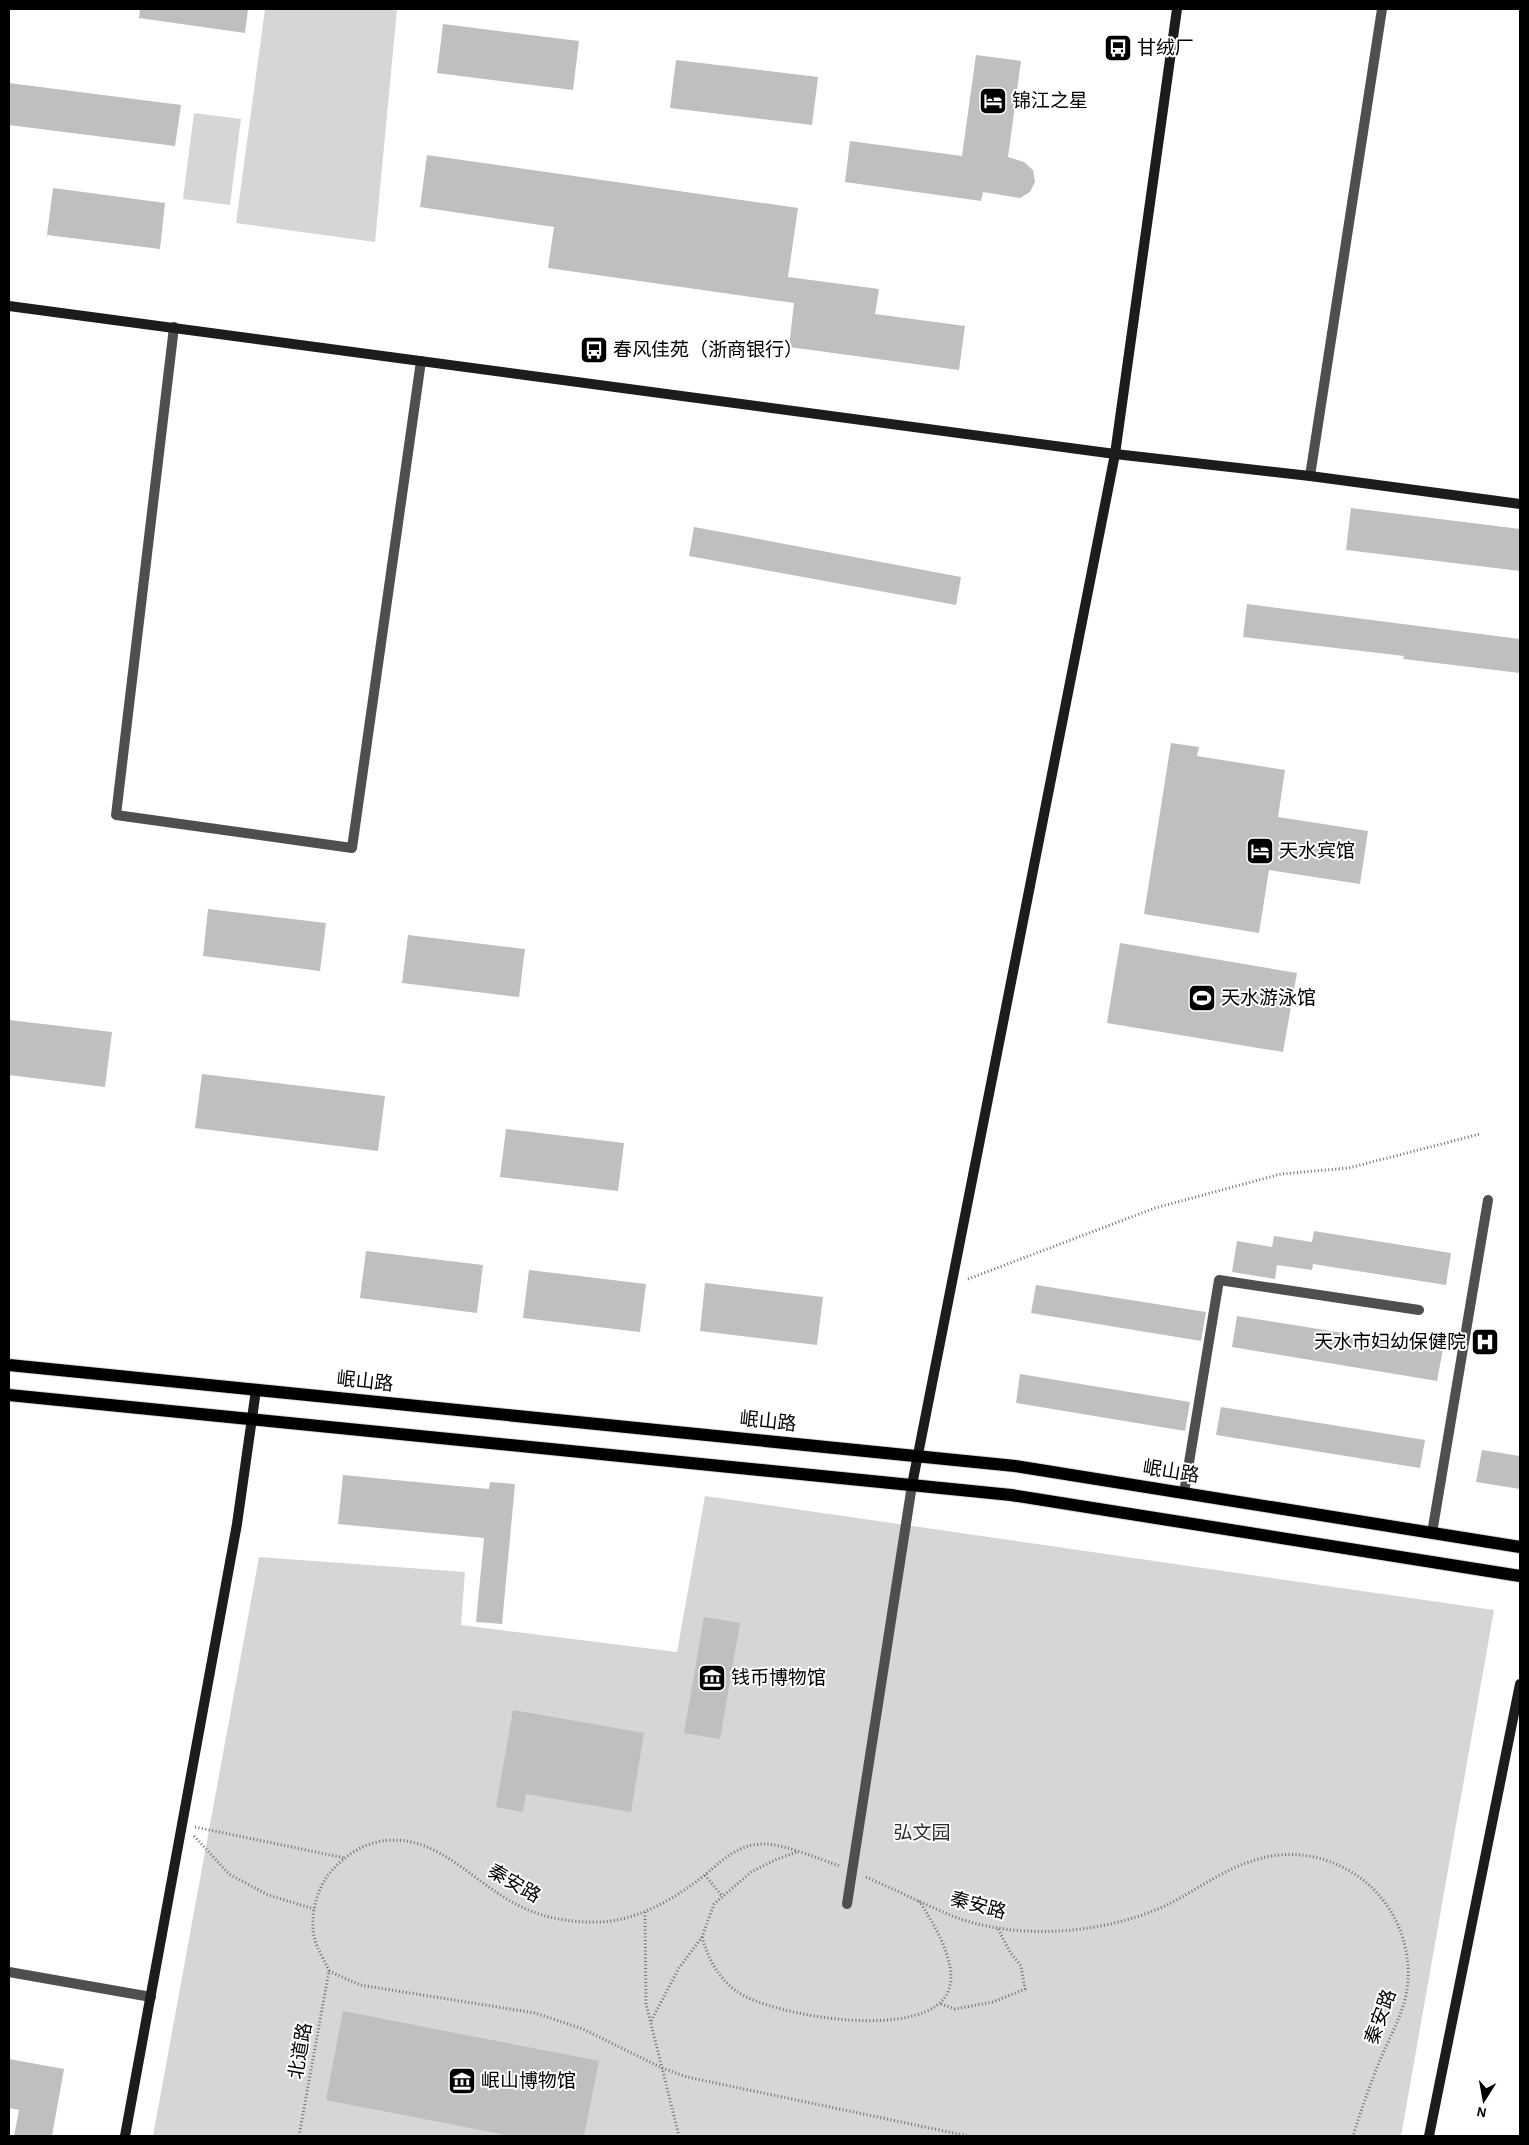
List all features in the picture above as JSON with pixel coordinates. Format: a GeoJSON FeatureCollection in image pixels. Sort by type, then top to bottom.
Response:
{"type":"FeatureCollection","features":[{"type":"Feature","properties":{"kind":"main road","name":"岷山路"},"geometry":{"type":"LineString","coordinates":[[9,1365],[1015,1466],[1520,1547]]}},
{"type":"Feature","properties":{"kind":"main road"},"geometry":{"type":"LineString","coordinates":[[9,1395],[1011,1495],[1520,1576]]}},
{"type":"Feature","properties":{"kind":"street"},"geometry":{"type":"LineString","coordinates":[[847,1904],[917,1455],[1115,454],[1177,9]]}},
{"type":"Feature","properties":{"kind":"street"},"geometry":{"type":"LineString","coordinates":[[1310,476],[1382,9]]}},
{"type":"Feature","properties":{"kind":"street"},"geometry":{"type":"LineString","coordinates":[[9,306],[1115,454],[1310,476],[1520,504]]}},
{"type":"Feature","properties":{"kind":"street"},"geometry":{"type":"LineString","coordinates":[[174,327],[116,815],[352,848],[421,360]]}},
{"type":"Feature","properties":{"kind":"street"},"geometry":{"type":"LineString","coordinates":[[1432,1533],[1488,1200]]}},
{"type":"Feature","properties":{"kind":"street"},"geometry":{"type":"LineString","coordinates":[[1184,1493],[1219,1280],[1419,1310]]}},
{"type":"Feature","properties":{"kind":"street"},"geometry":{"type":"LineString","coordinates":[[125,2136],[237,1524],[256,1390]]}},
{"type":"Feature","properties":{"kind":"street"},"geometry":{"type":"LineString","coordinates":[[1429,2136],[1520,1684]]}},
{"type":"Feature","properties":{"kind":"street"},"geometry":{"type":"LineString","coordinates":[[9,1972],[151,1997]]}},
{"type":"Feature","properties":{"kind":"path"},"geometry":{"type":"LineString","coordinates":[[951,1285],[1155,1208],[1281,1174],[1349,1168],[1480,1134]]}},
{"type":"Feature","properties":{"kind":"path"},"geometry":{"type":"LineString","coordinates":[[182,1824],[345,1858]]}},
{"type":"Feature","properties":{"kind":"path"},"geometry":{"type":"LineString","coordinates":[[182,1824],[229,1874],[268,1895],[314,1909]]}},
{"type":"Feature","properties":{"kind":"path","name":"秦安路"},"geometry":{"type":"LineString","coordinates":[[329,1971],[315,1940],[314,1909],[318,1894],[325,1879],[345,1858],[370,1844],[385,1841],[400,1840],[414,1842],[441,1853],[512,1903],[550,1918],[570,1922],[608,1922],[645,1912],[671,1898],[705,1875],[730,1853],[752,1845],[770,1844],[852,1870],[956,1917],[997,1927],[1031,1931],[1059,1931],[1115,1923],[1167,1905],[1251,1861],[1270,1856],[1309,1856],[1344,1867],[1373,1888],[1389,1909],[1401,1933],[1408,1967],[1404,2003],[1365,2099],[1353,2136]]}},
{"type":"Feature","properties":{"kind":"path"},"geometry":{"type":"LineString","coordinates":[[650,2021],[679,1968],[702,1937],[714,1904],[751,1872],[777,1859],[797,1852]]}},
{"type":"Feature","properties":{"kind":"path"},"geometry":{"type":"LineString","coordinates":[[705,1875],[722,1896]]}},
{"type":"Feature","properties":{"kind":"path"},"geometry":{"type":"LineString","coordinates":[[702,1937],[711,1961],[726,1982],[748,1998],[786,2011],[838,2020],[865,2020],[920,2015],[941,2004],[950,1988],[946,1955],[934,1925],[919,1900]]}},
{"type":"Feature","properties":{"kind":"path"},"geometry":{"type":"LineString","coordinates":[[645,1912],[646,2004],[679,2136]]}},
{"type":"Feature","properties":{"kind":"path"},"geometry":{"type":"LineString","coordinates":[[941,2004],[955,2009],[993,2002],[1025,1989],[1021,1966],[1010,1952],[997,1927]]}},
{"type":"Feature","properties":{"kind":"path"},"geometry":{"type":"LineString","coordinates":[[329,1971],[360,1985],[535,2013],[583,2029],[662,2068],[687,2077],[968,2136]]}},
{"type":"Feature","properties":{"kind":"path","name":"北道路"},"geometry":{"type":"LineString","coordinates":[[299,2136],[329,1971]]}},
{"type":"Feature","properties":{"kind":"green space"},"geometry":{"type":"Polygon","coordinates":[[[265,9],[397,9],[375,242],[236,223],[265,9]]]}},
{"type":"Feature","properties":{"kind":"green space"},"geometry":{"type":"Polygon","coordinates":[[[194,113],[241,119],[230,205],[183,199],[194,113]]]}},
{"type":"Feature","properties":{"kind":"green space","name":"弘文园"},"geometry":{"type":"Polygon","coordinates":[[[705,1496],[1494,1610],[1401,2136],[153,2136],[259,1557],[465,1572],[461,1625],[677,1652],[705,1496]]]}},
{"type":"Feature","properties":{"kind":"building"},"geometry":{"type":"Polygon","coordinates":[[[140,9],[248,9],[245,33],[139,18],[140,9]]]}},
{"type":"Feature","properties":{"kind":"building"},"geometry":{"type":"Polygon","coordinates":[[[443,24],[579,41],[573,90],[437,73],[443,24]]]}},
{"type":"Feature","properties":{"kind":"building","name":"锦江之星"},"geometry":{"type":"Polygon","coordinates":[[[976,55],[1021,61],[1008,157],[1024,162],[1033,170],[1035,182],[1030,192],[1020,198],[983,192],[981,201],[845,182],[850,141],[962,156],[976,55]]]}},
{"type":"Feature","properties":{"kind":"building"},"geometry":{"type":"Polygon","coordinates":[[[676,60],[818,77],[812,125],[670,108],[676,60]]]}},
{"type":"Feature","properties":{"kind":"building"},"geometry":{"type":"Polygon","coordinates":[[[9,83],[181,105],[175,146],[9,125],[9,83]]]}},
{"type":"Feature","properties":{"kind":"building"},"geometry":{"type":"Polygon","coordinates":[[[427,155],[798,208],[788,277],[879,289],[875,314],[965,326],[959,370],[789,347],[794,303],[548,268],[554,227],[420,207],[427,155]]]}},
{"type":"Feature","properties":{"kind":"building"},"geometry":{"type":"Polygon","coordinates":[[[53,188],[165,203],[160,249],[47,235],[53,188]]]}},
{"type":"Feature","properties":{"kind":"building"},"geometry":{"type":"Polygon","coordinates":[[[1351,508],[1520,529],[1520,571],[1346,550],[1351,508]]]}},
{"type":"Feature","properties":{"kind":"building"},"geometry":{"type":"Polygon","coordinates":[[[694,527],[961,577],[956,605],[689,556],[694,527]]]}},
{"type":"Feature","properties":{"kind":"building"},"geometry":{"type":"Polygon","coordinates":[[[1247,604],[1520,639],[1520,673],[1403,659],[1404,656],[1243,637],[1247,604]]]}},
{"type":"Feature","properties":{"kind":"building","name":"天水宾馆"},"geometry":{"type":"Polygon","coordinates":[[[1171,743],[1199,747],[1197,756],[1285,770],[1278,817],[1368,831],[1360,884],[1269,870],[1259,933],[1144,914],[1171,743]]]}},
{"type":"Feature","properties":{"kind":"building"},"geometry":{"type":"Polygon","coordinates":[[[208,909],[326,923],[320,971],[203,956],[208,909]]]}},
{"type":"Feature","properties":{"kind":"building"},"geometry":{"type":"Polygon","coordinates":[[[408,935],[525,949],[519,997],[402,983],[408,935]]]}},
{"type":"Feature","properties":{"kind":"building","name":"天水游泳馆"},"geometry":{"type":"Polygon","coordinates":[[[1120,943],[1297,973],[1283,1052],[1107,1023],[1120,943]]]}},
{"type":"Feature","properties":{"kind":"building"},"geometry":{"type":"Polygon","coordinates":[[[9,1020],[112,1032],[105,1087],[9,1075],[9,1020]]]}},
{"type":"Feature","properties":{"kind":"building"},"geometry":{"type":"Polygon","coordinates":[[[202,1074],[385,1096],[378,1151],[195,1128],[202,1074]]]}},
{"type":"Feature","properties":{"kind":"building"},"geometry":{"type":"Polygon","coordinates":[[[506,1129],[624,1143],[618,1191],[500,1177],[506,1129]]]}},
{"type":"Feature","properties":{"kind":"building"},"geometry":{"type":"Polygon","coordinates":[[[1314,1231],[1451,1253],[1446,1285],[1313,1264],[1312,1270],[1277,1265],[1275,1279],[1232,1272],[1237,1241],[1272,1247],[1274,1236],[1312,1242],[1314,1231]]]}},
{"type":"Feature","properties":{"kind":"building"},"geometry":{"type":"Polygon","coordinates":[[[366,1251],[483,1265],[477,1313],[360,1298],[366,1251]]]}},
{"type":"Feature","properties":{"kind":"building"},"geometry":{"type":"Polygon","coordinates":[[[529,1270],[646,1284],[640,1332],[523,1318],[529,1270]]]}},
{"type":"Feature","properties":{"kind":"building"},"geometry":{"type":"Polygon","coordinates":[[[705,1283],[823,1297],[817,1345],[700,1331],[705,1283]]]}},
{"type":"Feature","properties":{"kind":"building"},"geometry":{"type":"Polygon","coordinates":[[[1036,1285],[1206,1312],[1201,1341],[1031,1313],[1036,1285]]]}},
{"type":"Feature","properties":{"kind":"building"},"geometry":{"type":"Polygon","coordinates":[[[1237,1316],[1443,1349],[1437,1381],[1232,1347],[1237,1316]]]}},
{"type":"Feature","properties":{"kind":"building"},"geometry":{"type":"Polygon","coordinates":[[[1020,1374],[1190,1402],[1185,1431],[1016,1403],[1020,1374]]]}},
{"type":"Feature","properties":{"kind":"building"},"geometry":{"type":"Polygon","coordinates":[[[1221,1407],[1425,1440],[1420,1468],[1216,1435],[1221,1407]]]}},
{"type":"Feature","properties":{"kind":"building"},"geometry":{"type":"Polygon","coordinates":[[[1482,1450],[1520,1456],[1520,1489],[1476,1482],[1482,1450]]]}},
{"type":"Feature","properties":{"kind":"building"},"geometry":{"type":"Polygon","coordinates":[[[343,1475],[489,1489],[490,1482],[515,1484],[502,1624],[476,1622],[484,1538],[338,1524],[343,1475]]]}},
{"type":"Feature","properties":{"kind":"building","name":"钱币博物馆"},"geometry":{"type":"Polygon","coordinates":[[[704,1617],[740,1623],[720,1739],[684,1733],[704,1617]]]}},
{"type":"Feature","properties":{"kind":"building"},"geometry":{"type":"Polygon","coordinates":[[[513,1710],[644,1733],[631,1812],[526,1794],[523,1812],[496,1807],[513,1710]]]}},
{"type":"Feature","properties":{"kind":"building","name":"岷山博物馆"},"geometry":{"type":"Polygon","coordinates":[[[343,2011],[599,2061],[584,2136],[511,2136],[326,2100],[343,2011]]]}},
{"type":"Feature","properties":{"kind":"building"},"geometry":{"type":"Polygon","coordinates":[[[9,2059],[64,2069],[52,2136],[14,2136],[19,2110],[9,2108],[9,2059]]]}},
{"type":"Feature","properties":{"kind":"place","name":"甘绒厂"},"geometry":{"type":"Point","coordinates":[1118,48]}},
{"type":"Feature","properties":{"kind":"place","name":"锦江之星"},"geometry":{"type":"Point","coordinates":[993,101]}},
{"type":"Feature","properties":{"kind":"place","name":"春风佳苑（浙商银行）"},"geometry":{"type":"Point","coordinates":[594,350]}},
{"type":"Feature","properties":{"kind":"place","name":"天水宾馆"},"geometry":{"type":"Point","coordinates":[1260,851]}},
{"type":"Feature","properties":{"kind":"place","name":"天水游泳馆"},"geometry":{"type":"Point","coordinates":[1202,998]}},
{"type":"Feature","properties":{"kind":"place","name":"天水市妇幼保健院"},"geometry":{"type":"Point","coordinates":[1485,1342]}},
{"type":"Feature","properties":{"kind":"place","name":"钱币博物馆"},"geometry":{"type":"Point","coordinates":[712,1678]}},
{"type":"Feature","properties":{"kind":"place","name":"岷山博物馆"},"geometry":{"type":"Point","coordinates":[462,2081]}}]}
